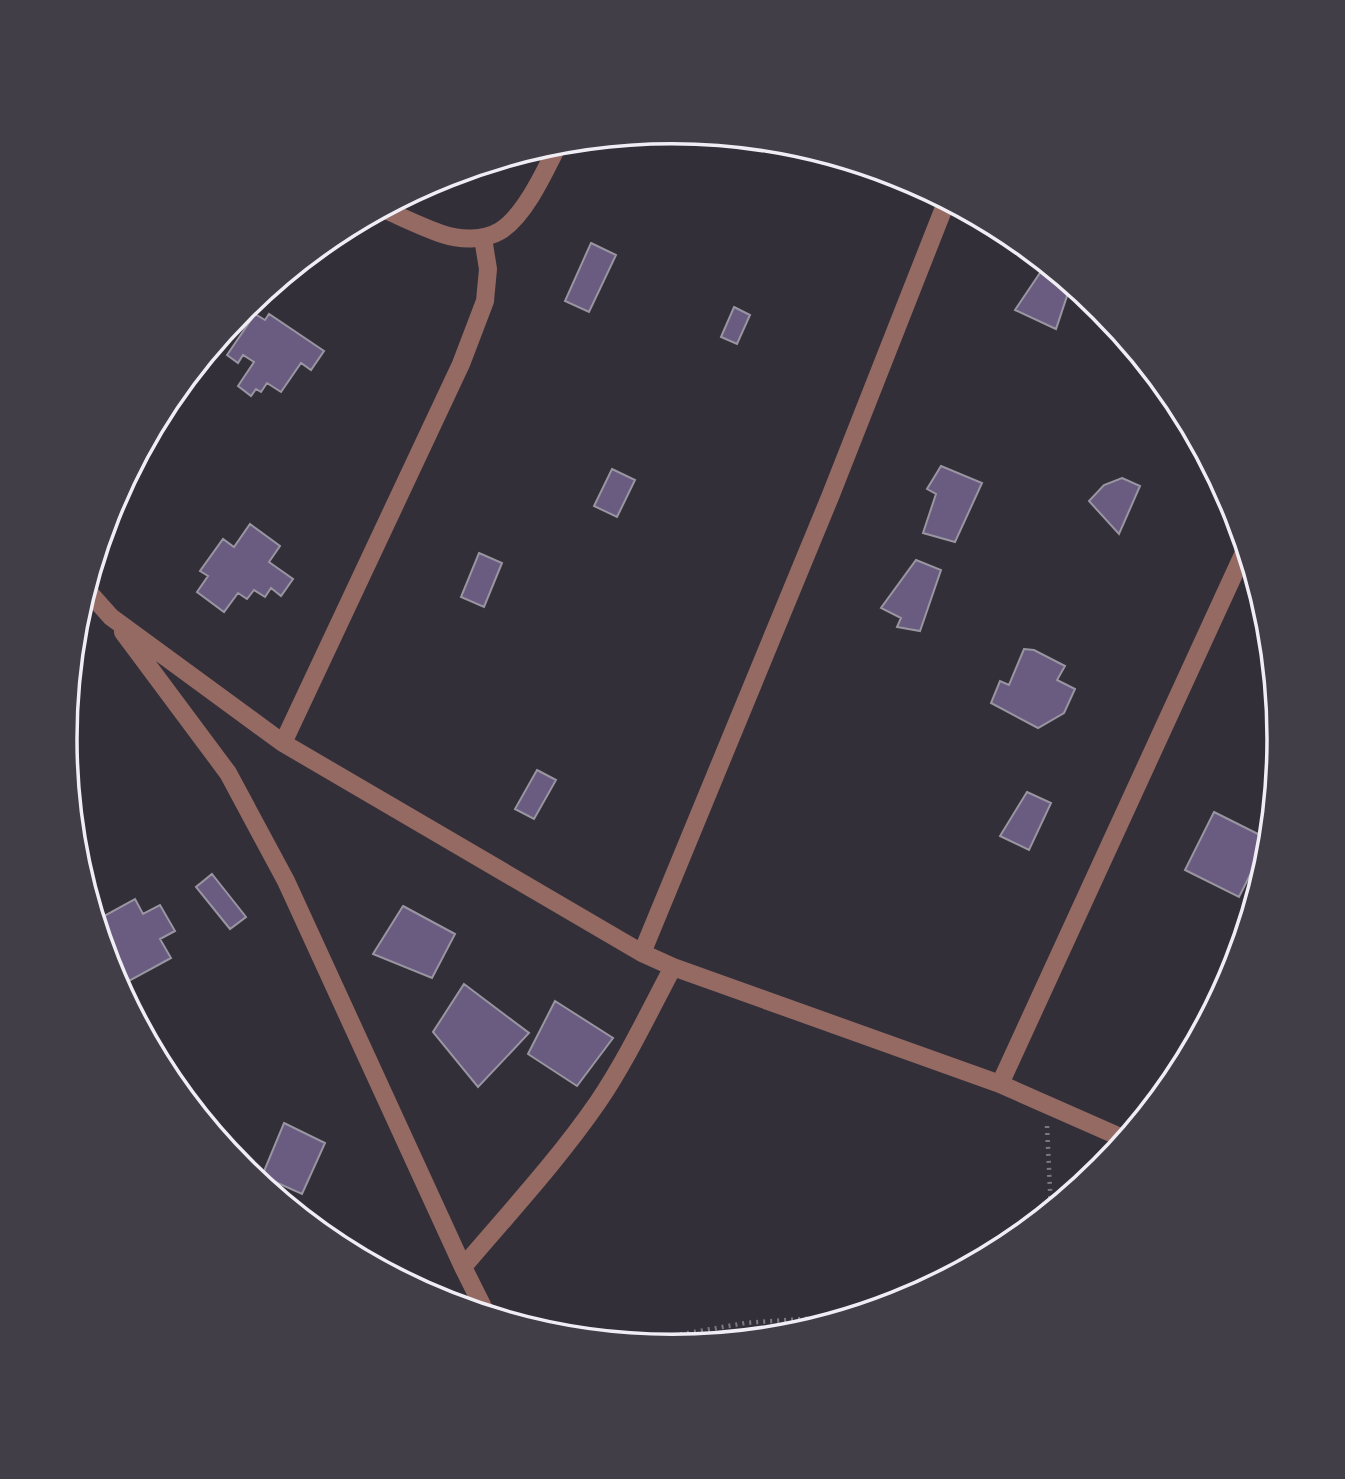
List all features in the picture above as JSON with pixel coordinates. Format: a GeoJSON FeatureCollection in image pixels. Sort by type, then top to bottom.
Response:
{"type":"FeatureCollection","features":[{"type":"Feature","properties":{"kind":"street"},"geometry":{"type":"LineString","coordinates":[[394,213],[443,234],[465,239],[483,238],[500,231],[515,218],[552,156]]}},
{"type":"Feature","properties":{"kind":"street"},"geometry":{"type":"LineString","coordinates":[[642,953],[830,497],[943,209]]}},
{"type":"Feature","properties":{"kind":"street"},"geometry":{"type":"LineString","coordinates":[[283,743],[461,364],[481,314],[488,269],[483,238]]}},
{"type":"Feature","properties":{"kind":"street"},"geometry":{"type":"LineString","coordinates":[[1000,1084],[1241,562]]}},
{"type":"Feature","properties":{"kind":"street"},"geometry":{"type":"LineString","coordinates":[[94,598],[228,773],[280,869],[481,1303]]}},
{"type":"Feature","properties":{"kind":"street"},"geometry":{"type":"LineString","coordinates":[[111,617],[283,743],[642,953],[673,967],[1000,1084],[1117,1136]]}},
{"type":"Feature","properties":{"kind":"street"},"geometry":{"type":"LineString","coordinates":[[463,1267],[550,1164],[597,1103],[628,1054],[673,967]]}},
{"type":"Feature","properties":{"kind":"path"},"geometry":{"type":"LineString","coordinates":[[1046,1104],[1050,1199]]}},
{"type":"Feature","properties":{"kind":"path"},"geometry":{"type":"LineString","coordinates":[[678,1335],[745,1323],[814,1318]]}},
{"type":"Feature","properties":{"kind":"building"},"geometry":{"type":"Polygon","coordinates":[[[591,243],[616,255],[589,312],[565,301],[591,243]]]}},
{"type":"Feature","properties":{"kind":"building"},"geometry":{"type":"Polygon","coordinates":[[[1041,272],[1068,294],[1056,329],[1015,310],[1041,272]]]}},
{"type":"Feature","properties":{"kind":"building"},"geometry":{"type":"Polygon","coordinates":[[[734,307],[750,315],[737,344],[721,337],[734,307]]]}},
{"type":"Feature","properties":{"kind":"building"},"geometry":{"type":"Polygon","coordinates":[[[255,314],[265,320],[269,314],[324,351],[311,370],[301,363],[281,392],[267,383],[261,392],[256,389],[251,396],[238,386],[254,362],[243,355],[238,363],[227,355],[255,314]]]}},
{"type":"Feature","properties":{"kind":"building"},"geometry":{"type":"Polygon","coordinates":[[[941,466],[982,483],[955,542],[923,533],[936,494],[927,489],[941,466]]]}},
{"type":"Feature","properties":{"kind":"building"},"geometry":{"type":"Polygon","coordinates":[[[612,469],[635,480],[617,517],[594,506],[612,469]]]}},
{"type":"Feature","properties":{"kind":"building"},"geometry":{"type":"Polygon","coordinates":[[[1122,478],[1140,486],[1119,534],[1089,501],[1104,485],[1122,478]]]}},
{"type":"Feature","properties":{"kind":"building"},"geometry":{"type":"Polygon","coordinates":[[[250,524],[280,546],[269,562],[293,579],[281,596],[271,588],[265,597],[254,590],[247,599],[238,593],[224,612],[197,592],[208,576],[200,571],[223,539],[234,547],[250,524]]]}},
{"type":"Feature","properties":{"kind":"building"},"geometry":{"type":"Polygon","coordinates":[[[479,553],[502,563],[484,607],[461,597],[479,553]]]}},
{"type":"Feature","properties":{"kind":"building"},"geometry":{"type":"Polygon","coordinates":[[[916,560],[941,570],[920,631],[897,627],[901,618],[881,608],[916,560]]]}},
{"type":"Feature","properties":{"kind":"building"},"geometry":{"type":"Polygon","coordinates":[[[1024,649],[1034,650],[1065,666],[1057,680],[1075,689],[1064,713],[1038,728],[991,703],[1000,681],[1009,685],[1024,649]]]}},
{"type":"Feature","properties":{"kind":"building"},"geometry":{"type":"Polygon","coordinates":[[[537,770],[556,780],[534,819],[515,809],[537,770]]]}},
{"type":"Feature","properties":{"kind":"building"},"geometry":{"type":"Polygon","coordinates":[[[1027,792],[1051,803],[1029,850],[1000,836],[1027,792]]]}},
{"type":"Feature","properties":{"kind":"building"},"geometry":{"type":"Polygon","coordinates":[[[1214,812],[1260,835],[1255,866],[1239,897],[1185,870],[1214,812]]]}},
{"type":"Feature","properties":{"kind":"building"},"geometry":{"type":"Polygon","coordinates":[[[212,874],[246,917],[230,929],[196,887],[212,874]]]}},
{"type":"Feature","properties":{"kind":"building"},"geometry":{"type":"Polygon","coordinates":[[[135,899],[143,914],[160,905],[175,931],[160,939],[171,958],[129,981],[104,916],[135,899]]]}},
{"type":"Feature","properties":{"kind":"building"},"geometry":{"type":"Polygon","coordinates":[[[403,906],[455,934],[432,978],[373,954],[403,906]]]}},
{"type":"Feature","properties":{"kind":"building"},"geometry":{"type":"Polygon","coordinates":[[[464,984],[529,1033],[478,1087],[433,1032],[464,984]]]}},
{"type":"Feature","properties":{"kind":"building"},"geometry":{"type":"Polygon","coordinates":[[[555,1001],[613,1038],[577,1086],[528,1054],[555,1001]]]}},
{"type":"Feature","properties":{"kind":"building"},"geometry":{"type":"Polygon","coordinates":[[[284,1123],[325,1143],[302,1194],[274,1181],[264,1172],[284,1123]]]}}]}
